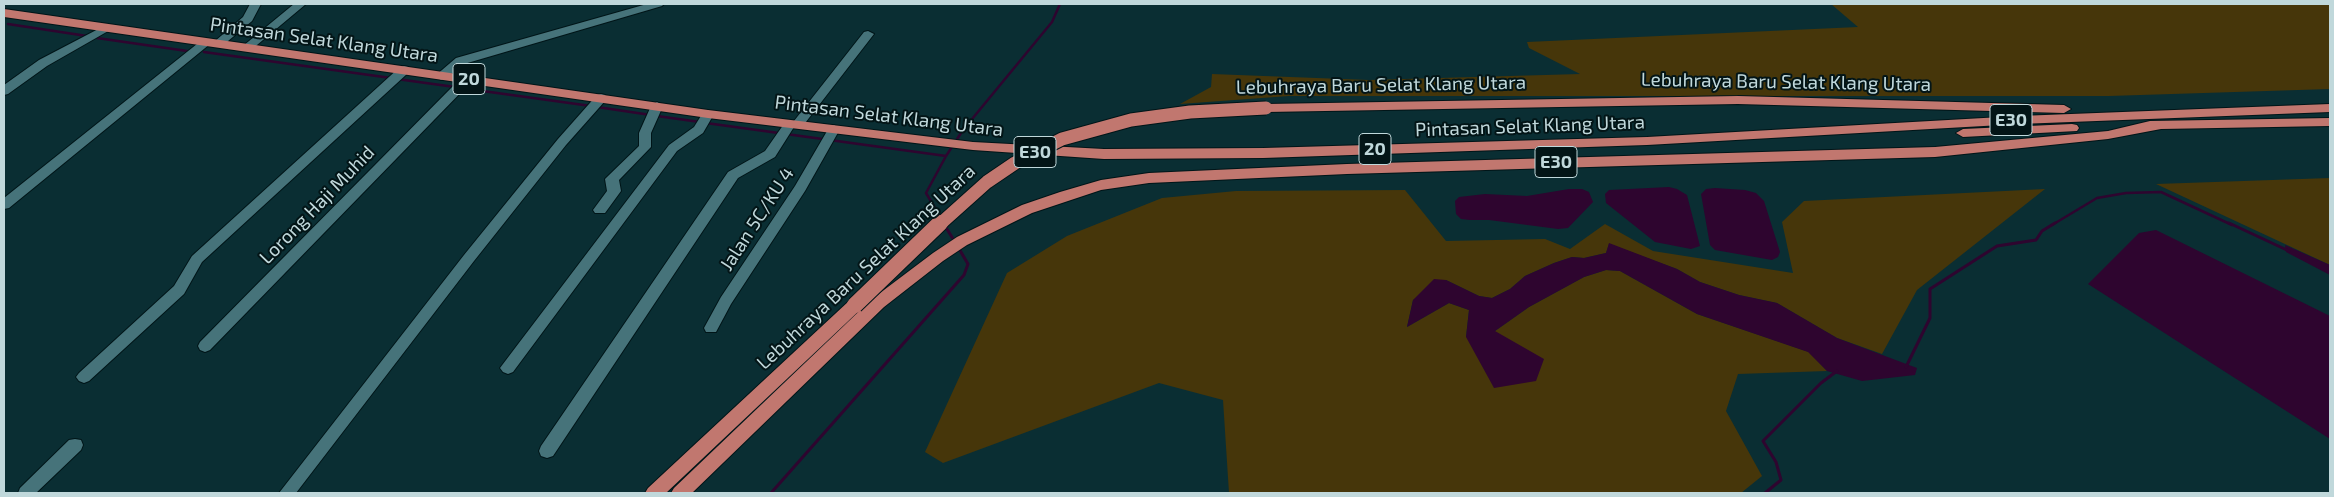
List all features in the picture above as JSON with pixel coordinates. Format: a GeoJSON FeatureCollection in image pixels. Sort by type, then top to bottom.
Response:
{"type":"FeatureCollection","features":[{"type":"Feature","properties":{"kind":"highway","name":"Pintasan Selat Klang Utara"},"geometry":{"type":"LineString","coordinates":[[4,13],[247,48],[398,76],[441,76],[462,84],[653,114],[790,129],[834,129],[934,143],[973,146],[1104,154],[1170,155],[1776,135]]}},
{"type":"Feature","properties":{"kind":"highway","name":"Lebuhraya Baru Selat Klang Utara"},"geometry":{"type":"LineString","coordinates":[[654,493],[958,206],[986,182],[1015,163],[1070,137],[1131,120],[1190,112],[1266,108],[1738,100],[2079,109],[2246,111]]}},
{"type":"Feature","properties":{"kind":"highway","name":"Lebuhraya Baru Selat Klang Utara"},"geometry":{"type":"LineString","coordinates":[[1776,135],[2019,120],[2330,108]]}},
{"type":"Feature","properties":{"kind":"highway","name":"Lebuhraya Baru Selat Klang Utara"},"geometry":{"type":"LineString","coordinates":[[1776,135],[1908,134],[2160,125],[2330,122]]}},
{"type":"Feature","properties":{"kind":"highway","name":"Lebuhraya Baru Selat Klang Utara"},"geometry":{"type":"LineString","coordinates":[[680,493],[878,303],[938,257],[962,241],[1027,209],[1065,195],[1101,185],[1149,178],[1520,162],[1935,152],[2108,135],[2160,125]]}},
{"type":"Feature","properties":{"kind":"street"},"geometry":{"type":"LineString","coordinates":[[4,204],[212,43],[248,19],[255,4]]}},
{"type":"Feature","properties":{"kind":"street"},"geometry":{"type":"LineString","coordinates":[[247,48],[300,4]]}},
{"type":"Feature","properties":{"kind":"street"},"geometry":{"type":"LineString","coordinates":[[441,76],[460,61],[658,4]]}},
{"type":"Feature","properties":{"kind":"street"},"geometry":{"type":"LineString","coordinates":[[4,91],[43,63],[71,50],[106,28]]}},
{"type":"Feature","properties":{"kind":"street"},"geometry":{"type":"LineString","coordinates":[[547,451],[733,175],[770,154],[868,34]]}},
{"type":"Feature","properties":{"kind":"street"},"geometry":{"type":"LineString","coordinates":[[84,377],[179,290],[197,259],[398,76]]}},
{"type":"Feature","properties":{"kind":"street","name":"Lorong Haji Muhid"},"geometry":{"type":"LineString","coordinates":[[205,346],[462,84]]}},
{"type":"Feature","properties":{"kind":"street"},"geometry":{"type":"LineString","coordinates":[[288,493],[469,258],[562,142],[597,104]]}},
{"type":"Feature","properties":{"kind":"street"},"geometry":{"type":"LineString","coordinates":[[600,210],[614,191],[612,179],[645,147],[645,133],[653,114]]}},
{"type":"Feature","properties":{"kind":"street"},"geometry":{"type":"LineString","coordinates":[[508,368],[674,148],[705,119]]}},
{"type":"Feature","properties":{"kind":"street","name":"Jalan 5C/KU 4"},"geometry":{"type":"LineString","coordinates":[[711,328],[726,301],[800,188],[834,129]]}},
{"type":"Feature","properties":{"kind":"street"},"geometry":{"type":"LineString","coordinates":[[26,493],[75,445]]}},
{"type":"Feature","properties":{"kind":"shaded area"},"geometry":{"type":"Polygon","coordinates":[[[1831,4],[2330,4],[2330,89],[2109,96],[1289,96],[1180,104],[1211,87],[1212,74],[1369,80],[1580,74],[1529,48],[1527,42],[1858,27],[1831,4]]]}},
{"type":"Feature","properties":{"kind":"shaded area"},"geometry":{"type":"Polygon","coordinates":[[[2330,178],[2330,265],[2156,184],[2330,178]]]}},
{"type":"Feature","properties":{"kind":"shaded area"},"geometry":{"type":"Polygon","coordinates":[[[1669,187],[1687,195],[1700,246],[1691,249],[1655,242],[1606,203],[1605,194],[1609,190],[1669,187]]]}},
{"type":"Feature","properties":{"kind":"shaded area"},"geometry":{"type":"Polygon","coordinates":[[[1569,189],[1582,189],[1589,192],[1593,202],[1568,228],[1558,229],[1489,220],[1461,219],[1456,214],[1455,201],[1459,197],[1485,194],[1527,196],[1569,189]]]}},
{"type":"Feature","properties":{"kind":"shaded area"},"geometry":{"type":"Polygon","coordinates":[[[1706,189],[1745,190],[1756,193],[1764,201],[1780,252],[1778,257],[1772,260],[1715,250],[1710,245],[1701,194],[1706,189]]]}},
{"type":"Feature","properties":{"kind":"shaded area"},"geometry":{"type":"Polygon","coordinates":[[[2045,189],[1917,290],[1882,354],[1837,338],[1777,303],[1739,295],[1700,282],[1677,269],[1609,244],[1606,253],[1584,258],[1572,257],[1554,263],[1525,276],[1510,289],[1492,298],[1479,296],[1446,280],[1413,300],[1407,327],[1449,303],[1469,310],[1466,337],[1495,331],[1529,307],[1584,277],[1606,270],[1620,271],[1697,314],[1809,352],[1827,371],[1738,374],[1726,411],[1762,476],[1741,493],[1229,493],[1223,400],[1159,383],[943,463],[925,452],[1007,273],[1067,236],[1162,198],[1236,191],[1405,190],[1446,241],[1545,239],[1570,249],[1605,224],[1653,251],[1793,273],[1782,222],[1804,201],[2045,189]]]}},
{"type":"Feature","properties":{"kind":"shaded area"},"geometry":{"type":"Polygon","coordinates":[[[2156,230],[2330,316],[2330,439],[2088,284],[2139,233],[2156,230]]]}},
{"type":"Feature","properties":{"kind":"shaded area"},"geometry":{"type":"Polygon","coordinates":[[[1609,243],[1677,269],[1700,282],[1739,295],[1777,303],[1837,338],[1917,368],[1915,375],[1862,381],[1827,371],[1808,352],[1697,314],[1620,271],[1606,270],[1584,277],[1529,307],[1495,331],[1544,359],[1536,381],[1494,388],[1466,337],[1469,310],[1449,303],[1407,327],[1413,300],[1434,279],[1446,280],[1479,296],[1492,298],[1510,289],[1525,276],[1554,263],[1572,257],[1584,258],[1606,253],[1609,243]]]}},
{"type":"Feature","properties":{"kind":"shaded area"},"geometry":{"type":"Polygon","coordinates":[[[2285,245],[2330,265],[2330,275],[2286,252],[2285,245]]]}},
{"type":"Feature","properties":{"kind":"waterway"},"geometry":{"type":"LineString","coordinates":[[946,156],[963,130],[1052,22],[1060,4]]}},
{"type":"Feature","properties":{"kind":"waterway"},"geometry":{"type":"LineString","coordinates":[[8,24],[87,36]]}},
{"type":"Feature","properties":{"kind":"waterway"},"geometry":{"type":"LineString","coordinates":[[97,38],[187,51]]}},
{"type":"Feature","properties":{"kind":"waterway"},"geometry":{"type":"LineString","coordinates":[[204,52],[391,78]]}},
{"type":"Feature","properties":{"kind":"waterway"},"geometry":{"type":"LineString","coordinates":[[397,79],[455,87]]}},
{"type":"Feature","properties":{"kind":"waterway"},"geometry":{"type":"LineString","coordinates":[[461,88],[591,106]]}},
{"type":"Feature","properties":{"kind":"waterway"},"geometry":{"type":"LineString","coordinates":[[597,107],[651,115]]}},
{"type":"Feature","properties":{"kind":"waterway"},"geometry":{"type":"LineString","coordinates":[[657,116],[700,122]]}},
{"type":"Feature","properties":{"kind":"waterway"},"geometry":{"type":"LineString","coordinates":[[706,123],[946,156]]}},
{"type":"Feature","properties":{"kind":"waterway"},"geometry":{"type":"LineString","coordinates":[[941,218],[926,193],[946,156]]}},
{"type":"Feature","properties":{"kind":"waterway"},"geometry":{"type":"LineString","coordinates":[[2052,225],[2097,198],[2126,193],[2161,192],[2232,225]]}},
{"type":"Feature","properties":{"kind":"waterway"},"geometry":{"type":"LineString","coordinates":[[1906,367],[1930,318],[1930,289],[1997,246],[2036,240],[2042,231],[2055,223]]}},
{"type":"Feature","properties":{"kind":"waterway"},"geometry":{"type":"LineString","coordinates":[[2229,223],[2289,251]]}},
{"type":"Feature","properties":{"kind":"waterway"},"geometry":{"type":"LineString","coordinates":[[945,226],[955,242]]}},
{"type":"Feature","properties":{"kind":"waterway"},"geometry":{"type":"LineString","coordinates":[[771,493],[964,275],[968,264],[958,247]]}},
{"type":"Feature","properties":{"kind":"waterway"},"geometry":{"type":"LineString","coordinates":[[1765,493],[1781,480],[1776,462],[1763,441],[1821,383],[1837,371]]}}]}
